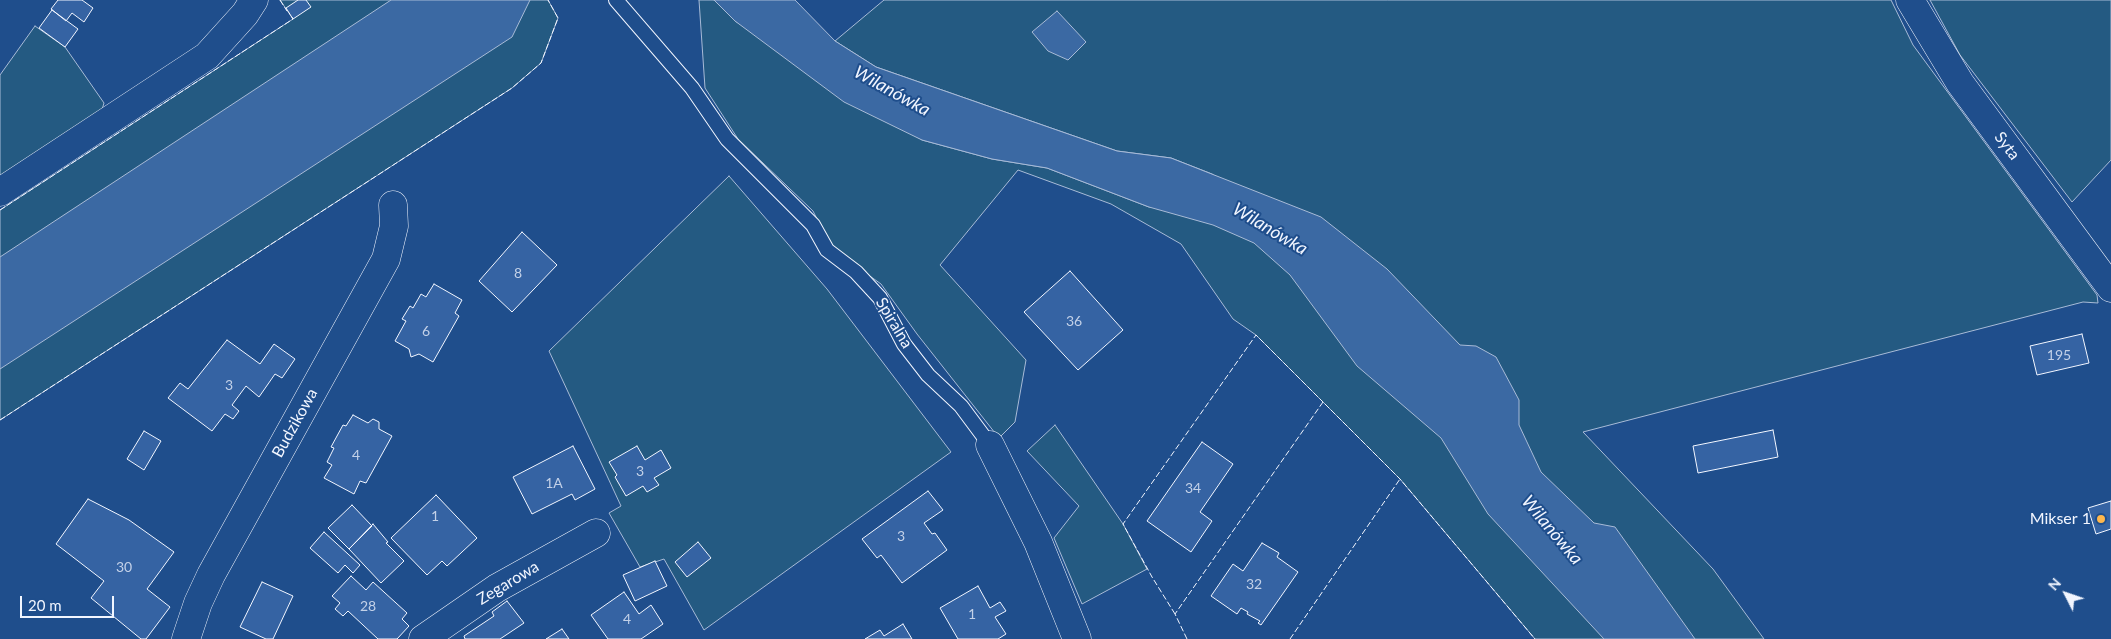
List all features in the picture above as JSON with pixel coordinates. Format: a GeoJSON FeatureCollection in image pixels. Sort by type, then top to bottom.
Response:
{"type":"FeatureCollection","features":[{"type":"Feature","properties":{"kind":"street"},"geometry":{"type":"LineString","coordinates":[[0,192],[207,56],[245,14],[254,0]]}},
{"type":"Feature","properties":{"kind":"street","name":"Syta"},"geometry":{"type":"LineString","coordinates":[[1910,0],[1960,83],[2111,288]]}},
{"type":"Feature","properties":{"kind":"street","name":"Budzikowa"},"geometry":{"type":"LineString","coordinates":[[186,639],[198,603],[211,575],[386,259],[394,226],[393,204]]}},
{"type":"Feature","properties":{"kind":"street","name":"Spiralna"},"geometry":{"type":"LineString","coordinates":[[990,445],[1038,542],[1077,639]]}},
{"type":"Feature","properties":{"kind":"street","name":"Zegarowa"},"geometry":{"type":"LineString","coordinates":[[424,639],[497,588],[596,533]]}},
{"type":"Feature","properties":{"kind":"lane","name":"Spiralna"},"geometry":{"type":"LineString","coordinates":[[616,0],[692,88],[727,139],[813,225],[827,250],[856,272],[880,298],[904,344],[928,375],[961,406],[990,445]]}},
{"type":"Feature","properties":{"kind":"shaded area"},"geometry":{"type":"Polygon","coordinates":[[[280,0],[548,0],[558,18],[541,63],[512,88],[0,420],[0,210],[293,19],[280,0]]]}},
{"type":"Feature","properties":{"kind":"shaded area"},"geometry":{"type":"Polygon","coordinates":[[[699,0],[714,0],[735,21],[922,140],[992,159],[1047,168],[1149,207],[1208,206],[1312,266],[1605,639],[1535,639],[1400,479],[1256,335],[1233,319],[1181,244],[1111,204],[1018,170],[940,265],[1026,360],[1015,422],[999,438],[917,334],[881,284],[832,249],[813,211],[738,139],[705,88],[699,0]]]}},
{"type":"Feature","properties":{"kind":"shaded area"},"geometry":{"type":"Polygon","coordinates":[[[884,0],[1891,0],[1913,45],[2097,295],[2098,303],[2083,302],[1583,432],[1713,569],[1764,639],[1667,639],[1363,266],[1212,174],[1171,158],[1117,151],[876,67],[835,41],[884,0]]]}},
{"type":"Feature","properties":{"kind":"shaded area"},"geometry":{"type":"Polygon","coordinates":[[[1930,0],[2111,0],[2111,160],[2072,202],[1960,55],[1930,0]]]}},
{"type":"Feature","properties":{"kind":"shaded area"},"geometry":{"type":"Polygon","coordinates":[[[35,26],[65,47],[104,103],[101,113],[0,178],[0,75],[35,26]]]}},
{"type":"Feature","properties":{"kind":"shaded area"},"geometry":{"type":"Polygon","coordinates":[[[729,176],[827,289],[951,452],[704,630],[664,559],[640,567],[609,513],[621,506],[549,351],[729,176]]]}},
{"type":"Feature","properties":{"kind":"shaded area"},"geometry":{"type":"Polygon","coordinates":[[[1055,425],[1123,524],[1147,569],[1082,604],[1054,538],[1079,506],[1027,451],[1055,425]]]}},
{"type":"Feature","properties":{"kind":"water"},"geometry":{"type":"Polygon","coordinates":[[[391,0],[530,0],[512,37],[0,369],[0,257],[391,0]]]}},
{"type":"Feature","properties":{"kind":"water","name":"Wilanówka"},"geometry":{"type":"Polygon","coordinates":[[[714,0],[795,0],[835,41],[876,67],[1117,151],[1171,158],[1321,217],[1387,269],[1460,345],[1476,346],[1496,357],[1519,400],[1519,425],[1541,472],[1594,523],[1615,527],[1695,639],[1604,639],[1488,514],[1441,438],[1357,366],[1290,275],[1254,243],[1213,225],[1149,207],[1047,168],[992,159],[922,140],[844,102],[735,21],[714,0]]]}},
{"type":"Feature","properties":{"kind":"water"},"geometry":{"type":"Polygon","coordinates":[[[1057,11],[1086,42],[1068,60],[1048,51],[1032,32],[1057,11]]]}},
{"type":"Feature","properties":{"kind":"building"},"geometry":{"type":"Polygon","coordinates":[[[58,0],[82,0],[93,8],[84,22],[72,13],[66,21],[51,9],[58,0]]]}},
{"type":"Feature","properties":{"kind":"building"},"geometry":{"type":"Polygon","coordinates":[[[298,0],[306,0],[311,7],[293,19],[286,8],[298,0]]]}},
{"type":"Feature","properties":{"kind":"building"},"geometry":{"type":"Polygon","coordinates":[[[52,10],[78,29],[65,47],[39,28],[52,10]]]}},
{"type":"Feature","properties":{"kind":"building"},"geometry":{"type":"Polygon","coordinates":[[[522,232],[557,265],[512,312],[479,281],[522,232]]]}},
{"type":"Feature","properties":{"kind":"building"},"geometry":{"type":"Polygon","coordinates":[[[1070,271],[1123,330],[1078,370],[1024,312],[1070,271]]]}},
{"type":"Feature","properties":{"kind":"building"},"geometry":{"type":"Polygon","coordinates":[[[434,284],[462,300],[455,313],[459,316],[433,362],[419,354],[411,357],[409,349],[395,341],[406,321],[402,319],[410,306],[413,308],[421,294],[426,297],[434,284]]]}},
{"type":"Feature","properties":{"kind":"building"},"geometry":{"type":"Polygon","coordinates":[[[2082,334],[2089,363],[2037,375],[2030,346],[2082,334]]]}},
{"type":"Feature","properties":{"kind":"building"},"geometry":{"type":"Polygon","coordinates":[[[227,340],[260,364],[274,344],[295,359],[282,378],[275,374],[259,397],[246,386],[232,405],[239,411],[233,419],[225,414],[212,431],[168,398],[180,383],[188,389],[227,340]]]}},
{"type":"Feature","properties":{"kind":"building"},"geometry":{"type":"Polygon","coordinates":[[[353,415],[368,423],[373,419],[379,422],[379,429],[392,436],[366,483],[360,481],[354,494],[324,478],[332,465],[327,462],[334,448],[331,447],[343,425],[346,426],[353,415]]]}},
{"type":"Feature","properties":{"kind":"building"},"geometry":{"type":"Polygon","coordinates":[[[1773,430],[1778,457],[1698,473],[1693,446],[1773,430]]]}},
{"type":"Feature","properties":{"kind":"building"},"geometry":{"type":"Polygon","coordinates":[[[144,431],[161,441],[144,470],[127,459],[144,431]]]}},
{"type":"Feature","properties":{"kind":"building"},"geometry":{"type":"Polygon","coordinates":[[[1202,442],[1233,464],[1200,512],[1212,521],[1191,552],[1147,521],[1202,442]]]}},
{"type":"Feature","properties":{"kind":"building"},"geometry":{"type":"Polygon","coordinates":[[[573,446],[595,489],[575,500],[572,494],[532,514],[513,477],[573,446]]]}},
{"type":"Feature","properties":{"kind":"building"},"geometry":{"type":"Polygon","coordinates":[[[637,446],[645,460],[661,450],[671,468],[654,478],[659,485],[647,492],[643,486],[626,496],[609,462],[637,446]]]}},
{"type":"Feature","properties":{"kind":"building"},"geometry":{"type":"Polygon","coordinates":[[[928,491],[943,510],[924,523],[932,534],[935,533],[947,550],[902,583],[881,555],[877,558],[862,539],[928,491]]]}},
{"type":"Feature","properties":{"kind":"building"},"geometry":{"type":"Polygon","coordinates":[[[436,495],[477,538],[447,566],[442,561],[427,575],[391,538],[436,495]]]}},
{"type":"Feature","properties":{"kind":"building"},"geometry":{"type":"Polygon","coordinates":[[[88,499],[129,520],[174,552],[147,589],[170,607],[146,639],[141,639],[91,598],[104,581],[56,544],[88,499]]]}},
{"type":"Feature","properties":{"kind":"building","name":"Mikser 1"},"geometry":{"type":"Polygon","coordinates":[[[2111,501],[2111,529],[2096,534],[2088,508],[2111,501]]]}},
{"type":"Feature","properties":{"kind":"building"},"geometry":{"type":"Polygon","coordinates":[[[352,505],[372,526],[349,549],[328,528],[352,505]]]}},
{"type":"Feature","properties":{"kind":"building"},"geometry":{"type":"Polygon","coordinates":[[[373,524],[388,542],[386,543],[404,561],[381,583],[349,549],[373,524]]]}},
{"type":"Feature","properties":{"kind":"building"},"geometry":{"type":"Polygon","coordinates":[[[324,532],[360,565],[353,573],[345,565],[338,573],[310,548],[324,532]]]}},
{"type":"Feature","properties":{"kind":"building"},"geometry":{"type":"Polygon","coordinates":[[[698,542],[711,558],[687,577],[675,562],[698,542]]]}},
{"type":"Feature","properties":{"kind":"building"},"geometry":{"type":"Polygon","coordinates":[[[1262,543],[1279,553],[1277,557],[1298,572],[1261,625],[1258,623],[1260,621],[1247,614],[1248,612],[1241,608],[1237,614],[1211,596],[1233,564],[1243,571],[1262,543]]]}},
{"type":"Feature","properties":{"kind":"building"},"geometry":{"type":"Polygon","coordinates":[[[655,561],[667,586],[635,601],[623,575],[655,561]]]}},
{"type":"Feature","properties":{"kind":"building"},"geometry":{"type":"Polygon","coordinates":[[[351,576],[366,590],[373,582],[407,613],[402,619],[409,626],[397,639],[378,639],[348,611],[343,616],[335,609],[340,603],[332,596],[351,576]]]}},
{"type":"Feature","properties":{"kind":"building"},"geometry":{"type":"Polygon","coordinates":[[[262,582],[293,596],[273,639],[266,639],[240,627],[262,582]]]}},
{"type":"Feature","properties":{"kind":"building"},"geometry":{"type":"Polygon","coordinates":[[[978,586],[990,608],[1000,602],[1006,611],[995,617],[1006,634],[998,639],[958,639],[940,608],[978,586]]]}},
{"type":"Feature","properties":{"kind":"building"},"geometry":{"type":"Polygon","coordinates":[[[624,592],[639,614],[651,605],[663,624],[641,639],[608,639],[591,615],[624,592]]]}},
{"type":"Feature","properties":{"kind":"building"},"geometry":{"type":"Polygon","coordinates":[[[507,601],[524,623],[500,639],[465,639],[464,636],[494,616],[492,612],[507,601]]]}},
{"type":"Feature","properties":{"kind":"building"},"geometry":{"type":"Polygon","coordinates":[[[903,624],[912,639],[865,639],[880,630],[884,636],[903,624]]]}},
{"type":"Feature","properties":{"kind":"building"},"geometry":{"type":"Polygon","coordinates":[[[562,629],[569,639],[546,639],[562,629]]]}},
{"type":"Feature","properties":{"kind":"fence"},"geometry":{"type":"LineString","coordinates":[[280,0],[287,11]]}},
{"type":"Feature","properties":{"kind":"fence"},"geometry":{"type":"LineString","coordinates":[[0,420],[512,88],[541,63],[558,18],[548,0]]}},
{"type":"Feature","properties":{"kind":"fence"},"geometry":{"type":"LineString","coordinates":[[0,210],[293,19],[292,17]]}},
{"type":"Feature","properties":{"kind":"fence"},"geometry":{"type":"LineString","coordinates":[[1175,614],[1123,524],[1256,335],[1323,402]]}},
{"type":"Feature","properties":{"kind":"fence"},"geometry":{"type":"LineString","coordinates":[[1187,639],[1175,614],[1323,402],[1400,479],[1535,639]]}},
{"type":"Feature","properties":{"kind":"fence"},"geometry":{"type":"LineString","coordinates":[[1290,639],[1400,479]]}},
{"type":"Feature","properties":{"kind":"place","name":"Mikser 1"},"geometry":{"type":"Point","coordinates":[2101,519]}}]}
